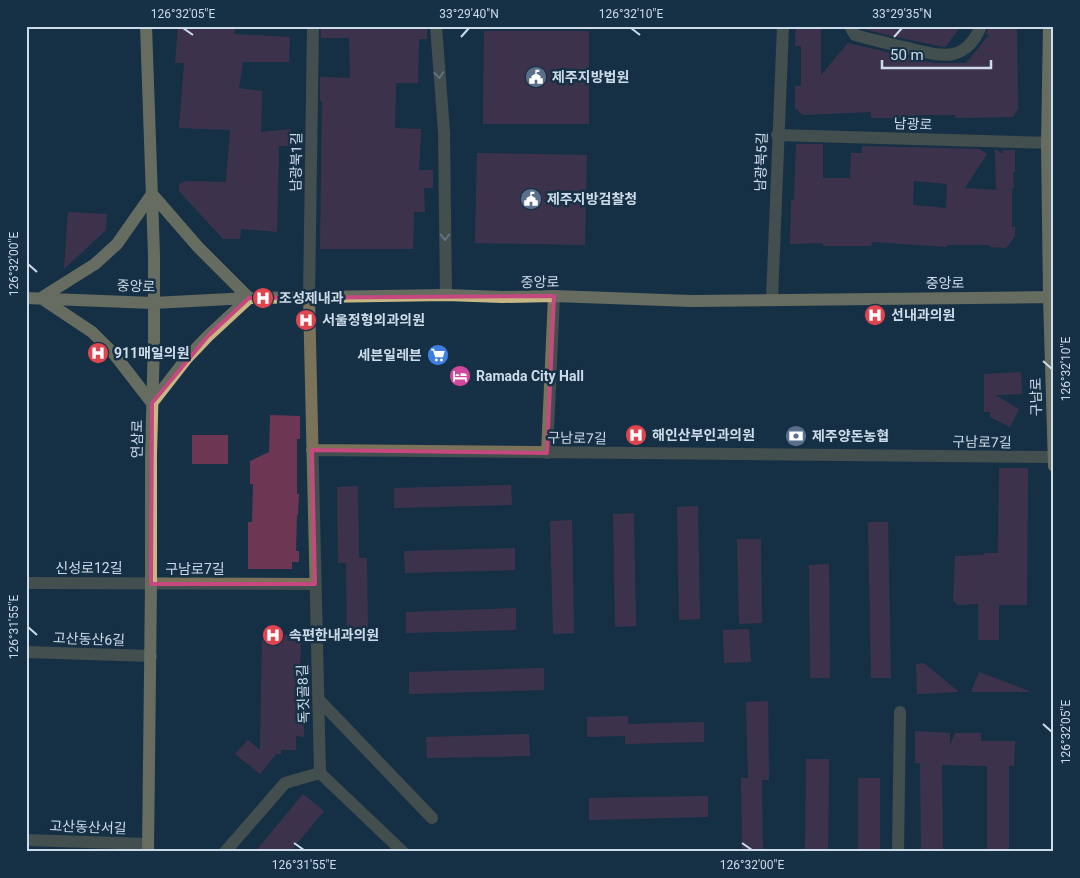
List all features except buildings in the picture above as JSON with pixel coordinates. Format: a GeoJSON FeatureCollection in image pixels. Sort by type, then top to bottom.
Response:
{"type":"FeatureCollection","features":[{"type":"Feature","properties":{"kind":"main road","name":"연삼로"},"geometry":{"type":"LineString","coordinates":[[146,26],[154,255],[148,848]]}},
{"type":"Feature","properties":{"kind":"main road"},"geometry":{"type":"LineString","coordinates":[[1049,26],[1052,297]]}},
{"type":"Feature","properties":{"kind":"main road"},"geometry":{"type":"LineString","coordinates":[[152,194],[198,247],[248,298],[187,358],[152,403],[114,354],[92,332],[40,298],[95,264],[117,244],[152,194]]}},
{"type":"Feature","properties":{"kind":"main road","name":"중앙로"},"geometry":{"type":"LineString","coordinates":[[26,298],[153,303],[248,298],[446,295],[502,298],[554,296],[691,301],[1052,297]]}},
{"type":"Feature","properties":{"kind":"main road","name":"구남로"},"geometry":{"type":"LineString","coordinates":[[1052,297],[1053,462]]}},
{"type":"Feature","properties":{"kind":"street","name":"남광북1길"},"geometry":{"type":"LineString","coordinates":[[309,298],[313,26]]}},
{"type":"Feature","properties":{"kind":"street"},"geometry":{"type":"LineString","coordinates":[[436,26],[444,132],[446,295]]}},
{"type":"Feature","properties":{"kind":"street","name":"남광북5길"},"geometry":{"type":"LineString","coordinates":[[772,299],[777,135],[783,26]]}},
{"type":"Feature","properties":{"kind":"street"},"geometry":{"type":"LineString","coordinates":[[850,26],[855,35],[936,55],[948,56],[966,48],[976,37],[981,26]]}},
{"type":"Feature","properties":{"kind":"street","name":"남광로"},"geometry":{"type":"LineString","coordinates":[[777,135],[1051,143]]}},
{"type":"Feature","properties":{"kind":"street"},"geometry":{"type":"LineString","coordinates":[[547,453],[554,296]]}},
{"type":"Feature","properties":{"kind":"street"},"geometry":{"type":"LineString","coordinates":[[309,298],[315,584]]}},
{"type":"Feature","properties":{"kind":"street","name":"구남로7길"},"geometry":{"type":"LineString","coordinates":[[312,450],[1053,462]]}},
{"type":"Feature","properties":{"kind":"street","name":"신성로12길"},"geometry":{"type":"LineString","coordinates":[[26,583],[151,584]]}},
{"type":"Feature","properties":{"kind":"street","name":"구남로7길"},"geometry":{"type":"LineString","coordinates":[[151,584],[315,584]]}},
{"type":"Feature","properties":{"kind":"street","name":"독짓골8길"},"geometry":{"type":"LineString","coordinates":[[315,584],[320,773]]}},
{"type":"Feature","properties":{"kind":"street","name":"고산동산6길"},"geometry":{"type":"LineString","coordinates":[[26,652],[151,656]]}},
{"type":"Feature","properties":{"kind":"street"},"geometry":{"type":"LineString","coordinates":[[319,700],[432,818]]}},
{"type":"Feature","properties":{"kind":"street"},"geometry":{"type":"LineString","coordinates":[[898,852],[900,712]]}},
{"type":"Feature","properties":{"kind":"street"},"geometry":{"type":"LineString","coordinates":[[226,852],[285,783],[320,773],[403,852]]}},
{"type":"Feature","properties":{"kind":"street","name":"고산동산서길"},"geometry":{"type":"LineString","coordinates":[[26,840],[148,848]]}},
{"type":"Feature","properties":{"kind":"highlighted area"},"geometry":{"type":"Polygon","coordinates":[[[554,296],[547,453],[312,450],[315,584],[151,584],[152,403],[208,336],[249,298],[554,296]]]}},
{"type":"Feature","properties":{"kind":"place","name":"제주지방법원"},"geometry":{"type":"Point","coordinates":[536,77]}},
{"type":"Feature","properties":{"kind":"place","name":"제주지방검찰청"},"geometry":{"type":"Point","coordinates":[531,199]}},
{"type":"Feature","properties":{"kind":"place","name":"조성제내과"},"geometry":{"type":"Point","coordinates":[263,298]}},
{"type":"Feature","properties":{"kind":"place","name":"선내과의원"},"geometry":{"type":"Point","coordinates":[875,315]}},
{"type":"Feature","properties":{"kind":"place","name":"서울정형외과의원"},"geometry":{"type":"Point","coordinates":[306,320]}},
{"type":"Feature","properties":{"kind":"place","name":"911매일의원"},"geometry":{"type":"Point","coordinates":[98,353]}},
{"type":"Feature","properties":{"kind":"place","name":"세븐일레븐"},"geometry":{"type":"Point","coordinates":[438,355]}},
{"type":"Feature","properties":{"kind":"place","name":"Ramada City Hall"},"geometry":{"type":"Point","coordinates":[460,376]}},
{"type":"Feature","properties":{"kind":"place","name":"해인산부인과의원"},"geometry":{"type":"Point","coordinates":[636,435]}},
{"type":"Feature","properties":{"kind":"place","name":"제주양돈농협"},"geometry":{"type":"Point","coordinates":[796,436]}},
{"type":"Feature","properties":{"kind":"place","name":"속편한내과의원"},"geometry":{"type":"Point","coordinates":[273,635]}}]}
